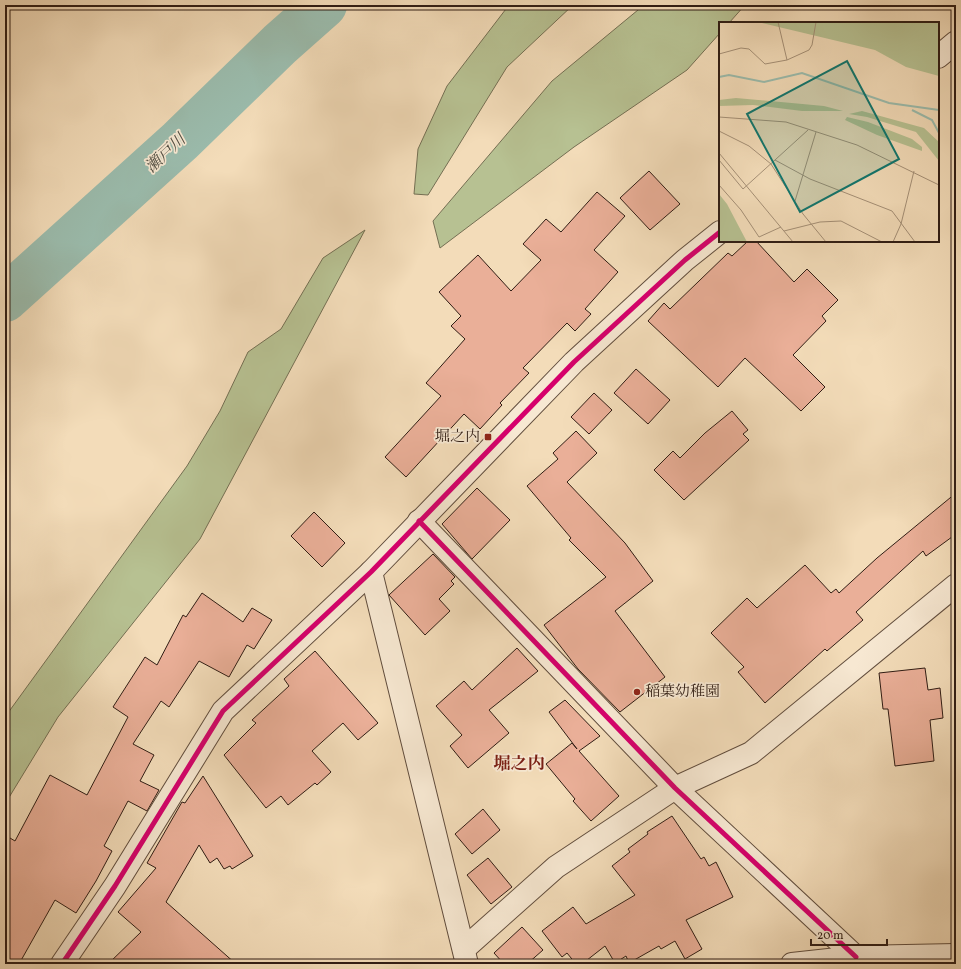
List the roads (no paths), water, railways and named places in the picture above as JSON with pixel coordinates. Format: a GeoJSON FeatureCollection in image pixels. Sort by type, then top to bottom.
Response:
{"type":"FeatureCollection","features":[{"type":"Feature","properties":{"kind":"street"},"geometry":{"type":"LineString","coordinates":[[939,56],[956,42]]}},
{"type":"Feature","properties":{"kind":"street"},"geometry":{"type":"LineString","coordinates":[[62,964],[115,886],[223,711],[371,572],[574,362],[685,260],[719,233]]}},
{"type":"Feature","properties":{"kind":"street"},"geometry":{"type":"LineString","coordinates":[[419,521],[675,788],[856,957]]}},
{"type":"Feature","properties":{"kind":"street"},"geometry":{"type":"LineString","coordinates":[[371,572],[466,956]]}},
{"type":"Feature","properties":{"kind":"street"},"geometry":{"type":"LineString","coordinates":[[466,956],[556,867],[675,788],[751,753],[956,585]]}},
{"type":"Feature","properties":{"kind":"street"},"geometry":{"type":"LineString","coordinates":[[792,964],[856,957],[956,955]]}},
{"type":"Feature","properties":{"kind":"waterway","name":"瀬戸川"},"geometry":{"type":"LineString","coordinates":[[5,299],[180,141],[280,44],[324,5]]}},
{"type":"Feature","properties":{"kind":"place","name":"堀之内"},"geometry":{"type":"Point","coordinates":[488,437]}},
{"type":"Feature","properties":{"kind":"place","name":"稲葉幼稚園"},"geometry":{"type":"Point","coordinates":[637,692]}},
{"type":"Feature","properties":{"kind":"district","name":"堀之内"},"geometry":{"type":"Point","coordinates":[519,764]}}]}
